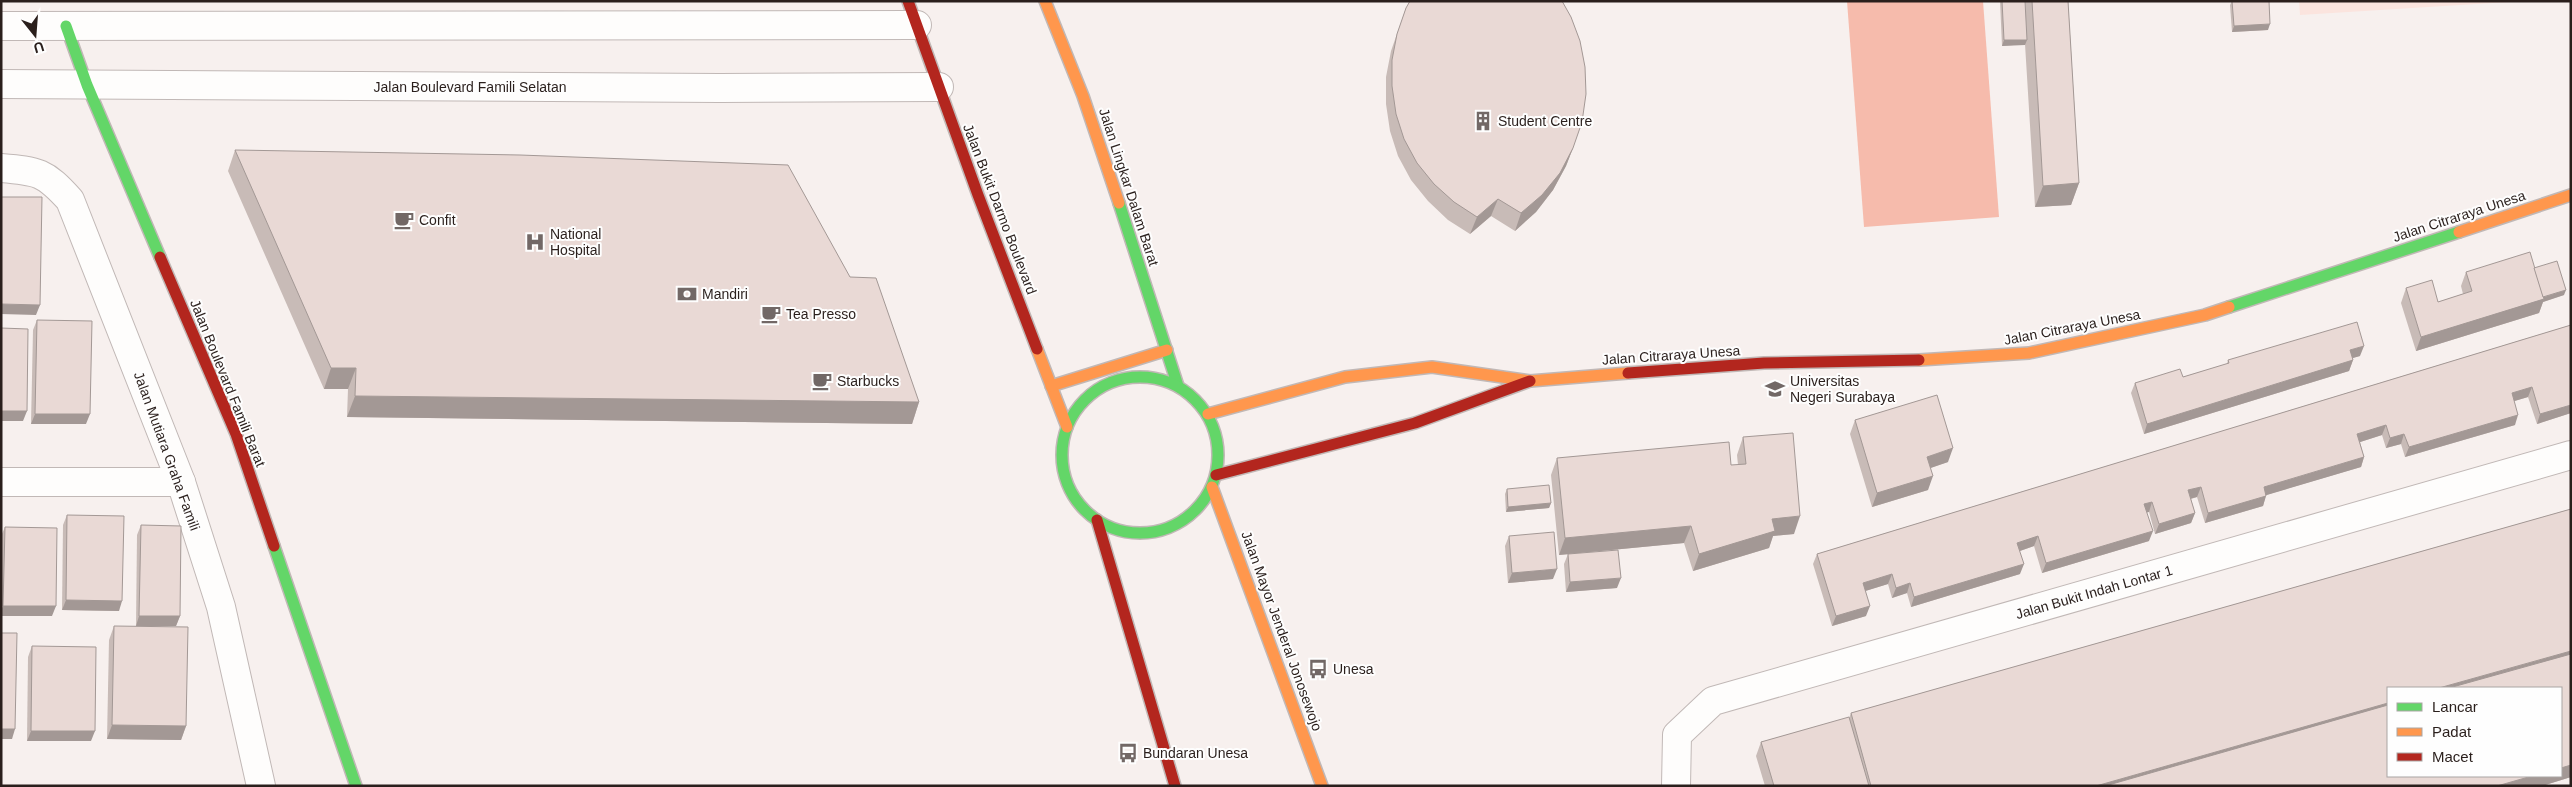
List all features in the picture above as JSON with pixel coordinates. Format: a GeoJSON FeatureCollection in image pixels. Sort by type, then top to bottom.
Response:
{"type":"FeatureCollection","features":[{"type":"Feature","properties":{"kind":"main road","name":"Jalan Lingkar Dalam Barat"},"geometry":{"type":"LineString","coordinates":[[1045,1],[1071,62],[1116,191],[1178,386]]}},
{"type":"Feature","properties":{"kind":"main road","name":"Jalan Bukit Darmo Boulevard"},"geometry":{"type":"LineString","coordinates":[[912,13],[1067,427]]}},
{"type":"Feature","properties":{"kind":"main road","name":"Jalan Boulevard Famili Barat"},"geometry":{"type":"LineString","coordinates":[[66,26],[87,85],[236,434],[356,786]]}},
{"type":"Feature","properties":{"kind":"main road","name":"Jalan Citraraya Unesa"},"geometry":{"type":"LineString","coordinates":[[1208,414],[1345,377],[1432,367],[1530,381],[1764,363],[1949,360],[2028,353],[2205,315],[2571,195]]}},
{"type":"Feature","properties":{"kind":"main road"},"geometry":{"type":"LineString","coordinates":[[1051,386],[1167,350]]}},
{"type":"Feature","properties":{"kind":"main road"},"geometry":{"type":"LineString","coordinates":[[1126,377],[1153,377],[1178,386],[1196,399],[1208,414],[1216,433],[1219,454],[1212,487],[1194,511],[1182,521],[1162,530],[1139,533],[1117,530],[1097,520],[1081,506],[1069,488],[1063,469],[1062,447],[1067,427],[1080,404],[1101,387],[1126,377]]}},
{"type":"Feature","properties":{"kind":"main road","name":"Jalan Citraraya Unesa"},"geometry":{"type":"LineString","coordinates":[[1216,475],[1360,437],[1482,401],[1530,381]]}},
{"type":"Feature","properties":{"kind":"main road","name":"Jalan Mayor Jenderal Jonosewojo"},"geometry":{"type":"LineString","coordinates":[[1212,487],[1322,786]]}},
{"type":"Feature","properties":{"kind":"main road"},"geometry":{"type":"LineString","coordinates":[[1097,520],[1175,786]]}},
{"type":"Feature","properties":{"kind":"street"},"geometry":{"type":"LineString","coordinates":[[1,26],[912,13]]}},
{"type":"Feature","properties":{"kind":"street","name":"Jalan Boulevard Famili Selatan"},"geometry":{"type":"LineString","coordinates":[[1,84],[939,87]]}},
{"type":"Feature","properties":{"kind":"street","name":"Jalan Mutiara Graha Famili"},"geometry":{"type":"LineString","coordinates":[[1,168],[28,170],[51,179],[70,200],[181,482],[221,607],[262,786]]}},
{"type":"Feature","properties":{"kind":"street","name":"Jalan Bukit Indah Lontar 1"},"geometry":{"type":"LineString","coordinates":[[1676,786],[1678,735],[1713,701],[2571,455]]}},
{"type":"Feature","properties":{"kind":"street"},"geometry":{"type":"LineString","coordinates":[[1,482],[181,482]]}},
{"type":"Feature","properties":{"kind":"shaded area"},"geometry":{"type":"Polygon","coordinates":[[[1847,1],[1983,1],[1999,217],[1864,227],[1847,1]]]}},
{"type":"Feature","properties":{"kind":"shaded area"},"geometry":{"type":"Polygon","coordinates":[[[2299,1],[2525,1],[2300,15],[2299,1]]]}},
{"type":"Feature","properties":{"kind":"building","name":"Student Centre"},"geometry":{"type":"Polygon","coordinates":[[[1410,1],[1562,1],[1571,17],[1580,41],[1585,67],[1586,94],[1582,122],[1573,148],[1560,173],[1542,195],[1521,213],[1498,199],[1477,217],[1454,202],[1434,184],[1417,163],[1404,139],[1396,114],[1392,86],[1392,60],[1397,34],[1410,1]]]}},
{"type":"Feature","properties":{"kind":"building"},"geometry":{"type":"Polygon","coordinates":[[[2002,1],[2025,1],[2027,40],[2004,40],[2002,1]]]}},
{"type":"Feature","properties":{"kind":"building"},"geometry":{"type":"Polygon","coordinates":[[[2032,1],[2068,1],[2079,183],[2043,186],[2032,1]]]}},
{"type":"Feature","properties":{"kind":"building"},"geometry":{"type":"Polygon","coordinates":[[[2232,1],[2269,1],[2270,24],[2234,26],[2232,1]]]}},
{"type":"Feature","properties":{"kind":"building","name":"National Hospital"},"geometry":{"type":"Polygon","coordinates":[[[235,150],[520,155],[788,165],[850,277],[876,278],[919,402],[355,396],[356,368],[331,368],[235,150]]]}},
{"type":"Feature","properties":{"kind":"building"},"geometry":{"type":"Polygon","coordinates":[[[1,197],[42,197],[40,305],[1,304],[1,197]]]}},
{"type":"Feature","properties":{"kind":"building"},"geometry":{"type":"Polygon","coordinates":[[[2530,252],[2544,299],[2421,337],[2406,288],[2432,280],[2438,302],[2472,291],[2466,272],[2530,252]]]}},
{"type":"Feature","properties":{"kind":"building"},"geometry":{"type":"Polygon","coordinates":[[[2557,261],[2566,290],[2543,297],[2534,268],[2557,261]]]}},
{"type":"Feature","properties":{"kind":"building"},"geometry":{"type":"Polygon","coordinates":[[[37,320],[92,321],[90,414],[35,414],[37,320]]]}},
{"type":"Feature","properties":{"kind":"building"},"geometry":{"type":"Polygon","coordinates":[[[2357,322],[2364,346],[2350,350],[2353,360],[2147,424],[2135,383],[2180,369],[2183,377],[2229,363],[2228,360],[2357,322]]]}},
{"type":"Feature","properties":{"kind":"building"},"geometry":{"type":"Polygon","coordinates":[[[2571,325],[2571,405],[2540,414],[2532,387],[2512,393],[2518,415],[2409,447],[2404,434],[2390,438],[2386,425],[2357,434],[2364,457],[2264,487],[2266,496],[2208,513],[2201,487],[2188,490],[2195,513],[2159,524],[2152,502],[2144,504],[2153,531],[2046,563],[2038,536],[2017,543],[2024,564],[1914,597],[1910,583],[1896,588],[1892,574],[1863,583],[1870,606],[1836,616],[1817,554],[2571,325]]]}},
{"type":"Feature","properties":{"kind":"building"},"geometry":{"type":"Polygon","coordinates":[[[1,328],[28,329],[27,411],[1,411],[1,328]]]}},
{"type":"Feature","properties":{"kind":"building"},"geometry":{"type":"Polygon","coordinates":[[[1937,395],[1953,448],[1927,457],[1933,476],[1877,493],[1855,420],[1937,395]]]}},
{"type":"Feature","properties":{"kind":"building"},"geometry":{"type":"Polygon","coordinates":[[[1793,433],[1800,516],[1772,519],[1775,531],[1699,554],[1691,526],[1565,538],[1557,458],[1729,442],[1731,465],[1746,464],[1743,437],[1793,433]]]}},
{"type":"Feature","properties":{"kind":"building"},"geometry":{"type":"Polygon","coordinates":[[[1549,485],[1551,503],[1508,507],[1507,489],[1549,485]]]}},
{"type":"Feature","properties":{"kind":"building"},"geometry":{"type":"Polygon","coordinates":[[[2571,509],[2571,651],[2443,687],[2387,687],[2387,703],[2096,786],[1871,786],[1851,713],[2571,509]]]}},
{"type":"Feature","properties":{"kind":"building"},"geometry":{"type":"Polygon","coordinates":[[[67,515],[124,516],[122,601],[66,600],[67,515]]]}},
{"type":"Feature","properties":{"kind":"building"},"geometry":{"type":"Polygon","coordinates":[[[141,525],[181,526],[180,616],[139,616],[141,525]]]}},
{"type":"Feature","properties":{"kind":"building"},"geometry":{"type":"Polygon","coordinates":[[[5,527],[57,528],[56,606],[3,606],[5,527]]]}},
{"type":"Feature","properties":{"kind":"building"},"geometry":{"type":"Polygon","coordinates":[[[1554,532],[1557,569],[1512,573],[1509,536],[1554,532]]]}},
{"type":"Feature","properties":{"kind":"building"},"geometry":{"type":"Polygon","coordinates":[[[1618,550],[1621,578],[1570,582],[1568,554],[1618,550]]]}},
{"type":"Feature","properties":{"kind":"building"},"geometry":{"type":"Polygon","coordinates":[[[114,626],[188,627],[186,726],[112,725],[114,626]]]}},
{"type":"Feature","properties":{"kind":"building"},"geometry":{"type":"Polygon","coordinates":[[[1,633],[17,633],[15,729],[1,729],[1,633]]]}},
{"type":"Feature","properties":{"kind":"building"},"geometry":{"type":"Polygon","coordinates":[[[32,646],[96,647],[95,731],[31,731],[32,646]]]}},
{"type":"Feature","properties":{"kind":"building"},"geometry":{"type":"Polygon","coordinates":[[[2571,654],[2571,765],[2562,768],[2562,687],[2453,687],[2571,654]]]}},
{"type":"Feature","properties":{"kind":"building"},"geometry":{"type":"Polygon","coordinates":[[[2387,705],[2387,777],[2528,777],[2497,786],[2105,786],[2387,705]]]}},
{"type":"Feature","properties":{"kind":"building"},"geometry":{"type":"Polygon","coordinates":[[[1849,717],[1869,786],[1774,786],[1761,742],[1849,717]]]}},
{"type":"Feature","properties":{"kind":"traffic: fast"},"geometry":{"type":"LineString","coordinates":[[66,26],[87,85],[160,257]]}},
{"type":"Feature","properties":{"kind":"traffic: fast"},"geometry":{"type":"LineString","coordinates":[[1119,203],[1178,386]]}},
{"type":"Feature","properties":{"kind":"traffic: fast"},"geometry":{"type":"LineString","coordinates":[[2229,307],[2459,232]]}},
{"type":"Feature","properties":{"kind":"traffic: fast"},"geometry":{"type":"LineString","coordinates":[[1132,377],[1148,377],[1163,380],[1177,386],[1200,405],[1209,418],[1215,432],[1218,455],[1217,470],[1209,492],[1190,515],[1177,524],[1163,530],[1148,533],[1132,533],[1117,530],[1103,524],[1080,505],[1071,492],[1065,478],[1062,463],[1062,447],[1065,432],[1071,418],[1090,395],[1103,386],[1117,380],[1132,377]]}},
{"type":"Feature","properties":{"kind":"traffic: fast"},"geometry":{"type":"LineString","coordinates":[[274,546],[356,786]]}},
{"type":"Feature","properties":{"kind":"traffic: slow"},"geometry":{"type":"LineString","coordinates":[[1045,1],[1083,96],[1119,203]]}},
{"type":"Feature","properties":{"kind":"traffic: slow"},"geometry":{"type":"LineString","coordinates":[[2459,232],[2571,195]]}},
{"type":"Feature","properties":{"kind":"traffic: slow"},"geometry":{"type":"LineString","coordinates":[[1919,360],[2029,353],[2205,315],[2229,307]]}},
{"type":"Feature","properties":{"kind":"traffic: slow"},"geometry":{"type":"LineString","coordinates":[[1037,349],[1067,427]]}},
{"type":"Feature","properties":{"kind":"traffic: slow"},"geometry":{"type":"LineString","coordinates":[[1051,386],[1167,350]]}},
{"type":"Feature","properties":{"kind":"traffic: slow"},"geometry":{"type":"LineString","coordinates":[[1208,414],[1345,377],[1432,367],[1530,381],[1628,373]]}},
{"type":"Feature","properties":{"kind":"traffic: slow"},"geometry":{"type":"LineString","coordinates":[[1212,487],[1322,786]]}},
{"type":"Feature","properties":{"kind":"traffic: jam"},"geometry":{"type":"LineString","coordinates":[[908,1],[978,195],[1037,349]]}},
{"type":"Feature","properties":{"kind":"traffic: jam"},"geometry":{"type":"LineString","coordinates":[[160,257],[236,434],[274,546]]}},
{"type":"Feature","properties":{"kind":"traffic: jam"},"geometry":{"type":"LineString","coordinates":[[1628,373],[1764,363],[1919,360]]}},
{"type":"Feature","properties":{"kind":"traffic: jam"},"geometry":{"type":"LineString","coordinates":[[1216,475],[1415,423],[1530,381]]}},
{"type":"Feature","properties":{"kind":"traffic: jam"},"geometry":{"type":"LineString","coordinates":[[1097,520],[1175,786]]}},
{"type":"Feature","properties":{"kind":"place","name":"Student Centre"},"geometry":{"type":"Point","coordinates":[1483,121]}},
{"type":"Feature","properties":{"kind":"place","name":"Confit"},"geometry":{"type":"Point","coordinates":[404,220]}},
{"type":"Feature","properties":{"kind":"place","name":"National Hospital"},"geometry":{"type":"Point","coordinates":[535,242]}},
{"type":"Feature","properties":{"kind":"place","name":"Mandiri"},"geometry":{"type":"Point","coordinates":[687,294]}},
{"type":"Feature","properties":{"kind":"place","name":"Tea Presso"},"geometry":{"type":"Point","coordinates":[771,314]}},
{"type":"Feature","properties":{"kind":"place","name":"Starbucks"},"geometry":{"type":"Point","coordinates":[822,381]}},
{"type":"Feature","properties":{"kind":"place","name":"Universitas Negeri Surabaya"},"geometry":{"type":"Point","coordinates":[1775,389]}},
{"type":"Feature","properties":{"kind":"place","name":"Unesa"},"geometry":{"type":"Point","coordinates":[1318,669]}},
{"type":"Feature","properties":{"kind":"place","name":"Bundaran Unesa"},"geometry":{"type":"Point","coordinates":[1128,753]}}]}
